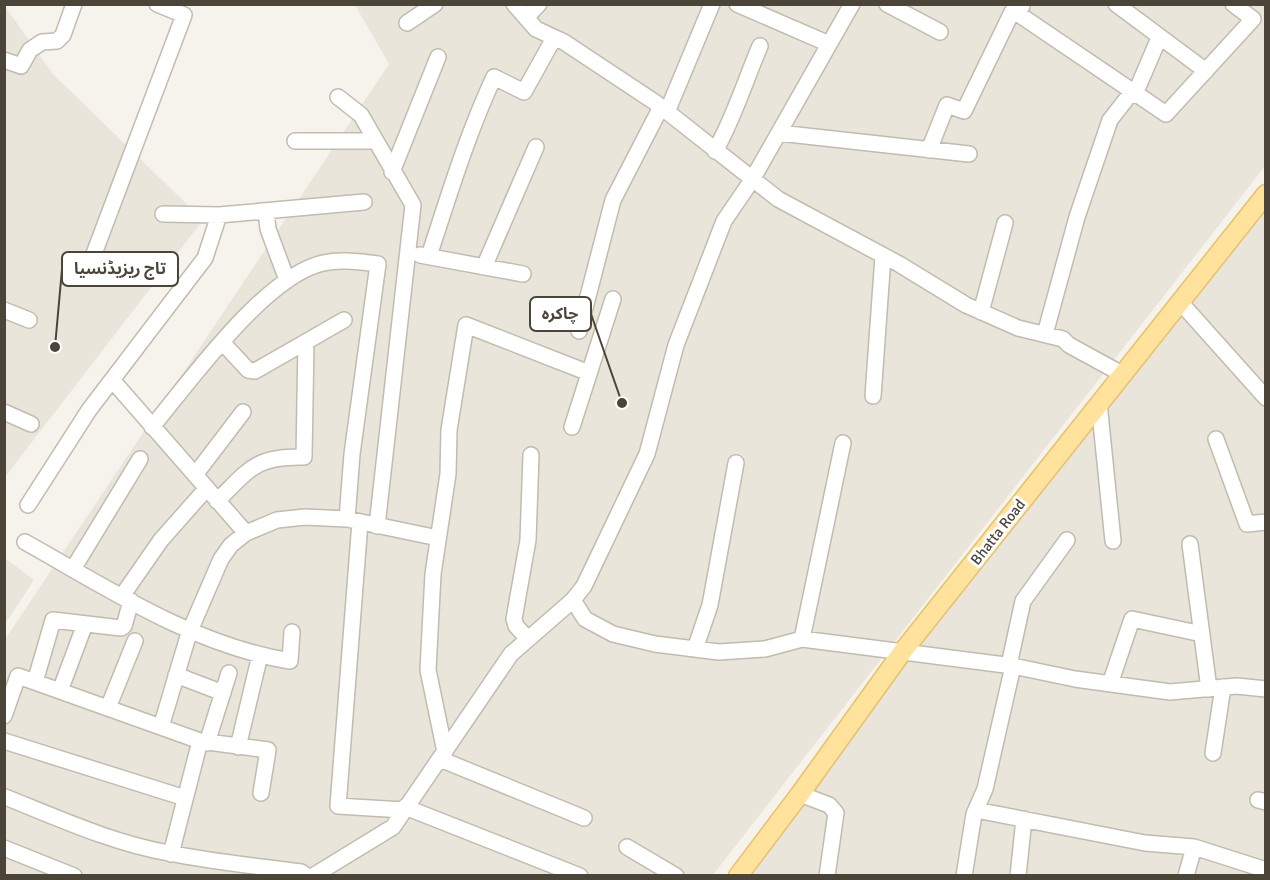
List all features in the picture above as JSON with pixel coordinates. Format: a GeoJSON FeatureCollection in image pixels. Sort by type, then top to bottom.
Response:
{"type":"FeatureCollection","features":[{"type":"Feature","properties":{"kind":"main road","name":"Bhatta Road"},"geometry":{"type":"LineString","coordinates":[[738,876],[801,794],[903,651],[1266,194]]}},
{"type":"Feature","properties":{"kind":"street"},"geometry":{"type":"LineString","coordinates":[[4,60],[21,66],[30,50],[42,42],[57,41],[63,35],[74,4]]}},
{"type":"Feature","properties":{"kind":"street"},"geometry":{"type":"LineString","coordinates":[[92,258],[184,15],[157,4]]}},
{"type":"Feature","properties":{"kind":"street"},"geometry":{"type":"LineString","coordinates":[[407,23],[435,4]]}},
{"type":"Feature","properties":{"kind":"street"},"geometry":{"type":"LineString","coordinates":[[514,4],[536,29],[554,38],[664,110],[778,199],[981,312],[1018,328],[1063,339],[1069,345],[1122,374]]}},
{"type":"Feature","properties":{"kind":"street"},"geometry":{"type":"LineString","coordinates":[[526,18],[539,4]]}},
{"type":"Feature","properties":{"kind":"street"},"geometry":{"type":"LineString","coordinates":[[579,331],[612,200],[664,110],[712,4]]}},
{"type":"Feature","properties":{"kind":"street"},"geometry":{"type":"LineString","coordinates":[[737,4],[830,44]]}},
{"type":"Feature","properties":{"kind":"street"},"geometry":{"type":"LineString","coordinates":[[313,876],[393,827],[512,654],[573,600],[584,586],[647,453],[680,335],[724,221],[752,180],[852,4]]}},
{"type":"Feature","properties":{"kind":"street"},"geometry":{"type":"LineString","coordinates":[[887,4],[940,32]]}},
{"type":"Feature","properties":{"kind":"street"},"geometry":{"type":"LineString","coordinates":[[1116,4],[1206,71]]}},
{"type":"Feature","properties":{"kind":"street"},"geometry":{"type":"LineString","coordinates":[[929,150],[947,105],[964,111],[1012,12],[1020,9],[1135,94],[1166,114],[1253,19],[1233,4]]}},
{"type":"Feature","properties":{"kind":"street"},"geometry":{"type":"LineString","coordinates":[[429,256],[445,200],[477,112],[494,77],[524,92],[554,38]]}},
{"type":"Feature","properties":{"kind":"street"},"geometry":{"type":"LineString","coordinates":[[1045,334],[1077,217],[1110,120],[1128,97],[1135,94],[1159,38]]}},
{"type":"Feature","properties":{"kind":"street"},"geometry":{"type":"LineString","coordinates":[[715,151],[731,123],[735,104],[760,46]]}},
{"type":"Feature","properties":{"kind":"street"},"geometry":{"type":"LineString","coordinates":[[392,172],[438,57]]}},
{"type":"Feature","properties":{"kind":"street"},"geometry":{"type":"LineString","coordinates":[[338,97],[361,115],[392,172],[409,194],[413,205],[377,526]]}},
{"type":"Feature","properties":{"kind":"street"},"geometry":{"type":"LineString","coordinates":[[779,133],[969,154]]}},
{"type":"Feature","properties":{"kind":"street"},"geometry":{"type":"LineString","coordinates":[[295,141],[375,141]]}},
{"type":"Feature","properties":{"kind":"street"},"geometry":{"type":"LineString","coordinates":[[484,267],[536,147]]}},
{"type":"Feature","properties":{"kind":"street"},"geometry":{"type":"LineString","coordinates":[[163,214],[219,215],[364,202]]}},
{"type":"Feature","properties":{"kind":"street"},"geometry":{"type":"LineString","coordinates":[[266,211],[268,229],[287,280]]}},
{"type":"Feature","properties":{"kind":"street"},"geometry":{"type":"LineString","coordinates":[[28,505],[89,410],[205,258],[219,215]]}},
{"type":"Feature","properties":{"kind":"street"},"geometry":{"type":"LineString","coordinates":[[981,312],[1005,223]]}},
{"type":"Feature","properties":{"kind":"street"},"geometry":{"type":"LineString","coordinates":[[408,253],[523,274]]}},
{"type":"Feature","properties":{"kind":"street"},"geometry":{"type":"LineString","coordinates":[[873,396],[883,256]]}},
{"type":"Feature","properties":{"kind":"street"},"geometry":{"type":"LineString","coordinates":[[152,427],[222,342],[280,283],[322,263],[353,261],[378,264],[353,442],[353,521],[338,806],[404,809],[580,876]]}},
{"type":"Feature","properties":{"kind":"street"},"geometry":{"type":"LineString","coordinates":[[572,427],[613,299]]}},
{"type":"Feature","properties":{"kind":"street"},"geometry":{"type":"LineString","coordinates":[[1181,303],[1266,398]]}},
{"type":"Feature","properties":{"kind":"street"},"geometry":{"type":"LineString","coordinates":[[4,310],[29,320]]}},
{"type":"Feature","properties":{"kind":"street"},"geometry":{"type":"LineString","coordinates":[[222,342],[249,370],[255,371],[344,320]]}},
{"type":"Feature","properties":{"kind":"street"},"geometry":{"type":"LineString","coordinates":[[442,755],[428,670],[433,574],[448,474],[449,430],[466,325],[590,373]]}},
{"type":"Feature","properties":{"kind":"street"},"geometry":{"type":"LineString","coordinates":[[217,501],[255,464],[264,459],[304,457],[306,342]]}},
{"type":"Feature","properties":{"kind":"street"},"geometry":{"type":"LineString","coordinates":[[113,381],[246,534]]}},
{"type":"Feature","properties":{"kind":"street"},"geometry":{"type":"LineString","coordinates":[[1098,403],[1113,541]]}},
{"type":"Feature","properties":{"kind":"street"},"geometry":{"type":"LineString","coordinates":[[4,412],[31,424]]}},
{"type":"Feature","properties":{"kind":"street"},"geometry":{"type":"LineString","coordinates":[[195,475],[243,412]]}},
{"type":"Feature","properties":{"kind":"street"},"geometry":{"type":"LineString","coordinates":[[1216,439],[1247,524],[1266,522]]}},
{"type":"Feature","properties":{"kind":"street"},"geometry":{"type":"LineString","coordinates":[[802,639],[843,443]]}},
{"type":"Feature","properties":{"kind":"street"},"geometry":{"type":"LineString","coordinates":[[528,639],[516,626],[514,619],[528,540],[531,454]]}},
{"type":"Feature","properties":{"kind":"street"},"geometry":{"type":"LineString","coordinates":[[73,569],[140,459]]}},
{"type":"Feature","properties":{"kind":"street"},"geometry":{"type":"LineString","coordinates":[[696,649],[710,605],[736,463]]}},
{"type":"Feature","properties":{"kind":"street"},"geometry":{"type":"LineString","coordinates":[[35,682],[53,620],[121,628],[124,626],[127,598],[161,540],[207,488]]}},
{"type":"Feature","properties":{"kind":"street"},"geometry":{"type":"LineString","coordinates":[[161,727],[189,633],[221,559],[231,545],[246,534],[277,520],[305,517],[353,521],[438,538]]}},
{"type":"Feature","properties":{"kind":"street"},"geometry":{"type":"LineString","coordinates":[[964,876],[976,810],[992,761],[1023,601],[1067,540]]}},
{"type":"Feature","properties":{"kind":"street"},"geometry":{"type":"LineString","coordinates":[[25,542],[189,633],[260,655],[290,661],[292,632]]}},
{"type":"Feature","properties":{"kind":"street"},"geometry":{"type":"LineString","coordinates":[[1190,544],[1202,634],[1216,688],[1213,753]]}},
{"type":"Feature","properties":{"kind":"street"},"geometry":{"type":"LineString","coordinates":[[573,600],[585,620],[613,634],[654,644],[719,652],[765,649],[802,639],[1011,665],[1110,684],[1170,692],[1216,688],[1266,689]]}},
{"type":"Feature","properties":{"kind":"street"},"geometry":{"type":"LineString","coordinates":[[1110,684],[1132,619],[1202,634]]}},
{"type":"Feature","properties":{"kind":"street"},"geometry":{"type":"LineString","coordinates":[[60,691],[85,624]]}},
{"type":"Feature","properties":{"kind":"street"},"geometry":{"type":"LineString","coordinates":[[108,708],[135,641]]}},
{"type":"Feature","properties":{"kind":"street"},"geometry":{"type":"LineString","coordinates":[[238,747],[260,655]]}},
{"type":"Feature","properties":{"kind":"street"},"geometry":{"type":"LineString","coordinates":[[171,854],[185,798],[229,673]]}},
{"type":"Feature","properties":{"kind":"street"},"geometry":{"type":"LineString","coordinates":[[176,675],[223,693]]}},
{"type":"Feature","properties":{"kind":"street"},"geometry":{"type":"LineString","coordinates":[[4,716],[18,676],[204,742],[268,750],[261,793]]}},
{"type":"Feature","properties":{"kind":"street"},"geometry":{"type":"LineString","coordinates":[[4,741],[185,798]]}},
{"type":"Feature","properties":{"kind":"street"},"geometry":{"type":"LineString","coordinates":[[442,755],[584,818]]}},
{"type":"Feature","properties":{"kind":"street"},"geometry":{"type":"LineString","coordinates":[[801,794],[834,808],[836,813],[827,876]]}},
{"type":"Feature","properties":{"kind":"street"},"geometry":{"type":"LineString","coordinates":[[5,797],[105,836],[171,854],[301,872],[307,876]]}},
{"type":"Feature","properties":{"kind":"street"},"geometry":{"type":"LineString","coordinates":[[976,810],[1145,843],[1194,847],[1266,870]]}},
{"type":"Feature","properties":{"kind":"street"},"geometry":{"type":"LineString","coordinates":[[1018,876],[1024,819]]}},
{"type":"Feature","properties":{"kind":"street"},"geometry":{"type":"LineString","coordinates":[[627,847],[676,876]]}},
{"type":"Feature","properties":{"kind":"street"},"geometry":{"type":"LineString","coordinates":[[1186,876],[1194,847]]}},
{"type":"Feature","properties":{"kind":"street"},"geometry":{"type":"LineString","coordinates":[[4,848],[74,876]]}},
{"type":"Feature","properties":{"kind":"shaded area"},"geometry":{"type":"Polygon","coordinates":[[[4,5],[53,74],[203,220],[5,477],[4,5]]]}},
{"type":"Feature","properties":{"kind":"shaded area"},"geometry":{"type":"Polygon","coordinates":[[[355,5],[1265,5],[1265,166],[713,875],[5,875],[4,641],[389,64],[355,5]]]}},
{"type":"Feature","properties":{"kind":"shaded area"},"geometry":{"type":"Polygon","coordinates":[[[1265,194],[1265,875],[738,876],[1265,194]]]}},
{"type":"Feature","properties":{"kind":"shaded area"},"geometry":{"type":"Polygon","coordinates":[[[5,558],[34,580],[5,624],[5,558]]]}},
{"type":"Feature","properties":{"kind":"place","name":"تاج ریزیڈنسیا"},"geometry":{"type":"Point","coordinates":[55,347]}},
{"type":"Feature","properties":{"kind":"place","name":"چاکرہ"},"geometry":{"type":"Point","coordinates":[622,403]}}]}
